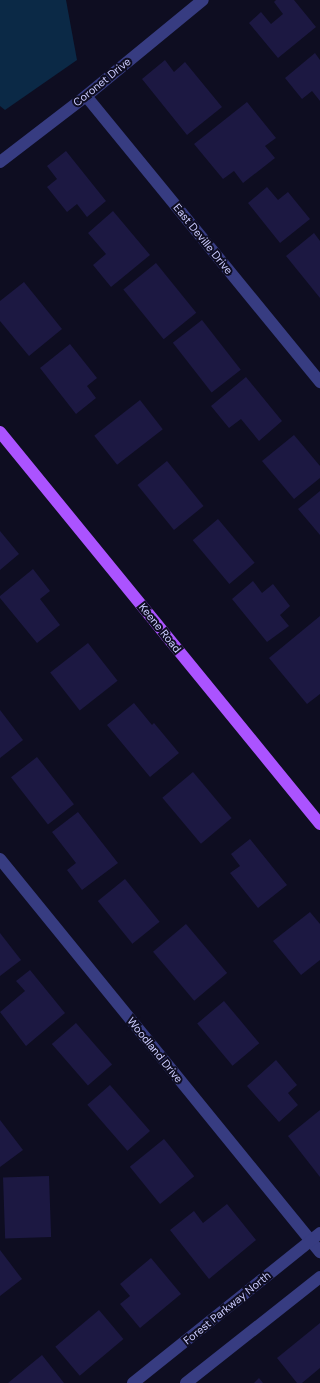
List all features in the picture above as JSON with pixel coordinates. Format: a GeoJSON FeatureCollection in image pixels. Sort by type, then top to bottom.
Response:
{"type":"FeatureCollection","features":[{"type":"Feature","properties":{"kind":"main road","name":"Keene Road"},"geometry":{"type":"LineString","coordinates":[[0,432],[320,824]]}},
{"type":"Feature","properties":{"kind":"street","name":"Coronet Drive"},"geometry":{"type":"LineString","coordinates":[[0,162],[86,96],[203,0]]}},
{"type":"Feature","properties":{"kind":"street","name":"East Deville Drive"},"geometry":{"type":"LineString","coordinates":[[86,96],[320,382]]}},
{"type":"Feature","properties":{"kind":"street","name":"Woodland Drive"},"geometry":{"type":"LineString","coordinates":[[0,859],[315,1237],[320,1252]]}},
{"type":"Feature","properties":{"kind":"street","name":"Forest Parkway North"},"geometry":{"type":"LineString","coordinates":[[133,1383],[315,1237]]}},
{"type":"Feature","properties":{"kind":"street"},"geometry":{"type":"LineString","coordinates":[[186,1383],[320,1277]]}},
{"type":"Feature","properties":{"kind":"water"},"geometry":{"type":"Polygon","coordinates":[[[0,0],[66,0],[77,60],[5,110],[0,106],[0,0]]]}},
{"type":"Feature","properties":{"kind":"building"},"geometry":{"type":"Polygon","coordinates":[[[276,0],[294,0],[316,27],[278,58],[249,23],[261,12],[271,24],[283,14],[274,2],[276,0]]]}},
{"type":"Feature","properties":{"kind":"building"},"geometry":{"type":"Polygon","coordinates":[[[315,53],[320,60],[320,101],[312,91],[302,99],[285,78],[315,53]]]}},
{"type":"Feature","properties":{"kind":"building"},"geometry":{"type":"Polygon","coordinates":[[[165,60],[174,72],[185,62],[222,107],[187,135],[142,79],[165,60]]]}},
{"type":"Feature","properties":{"kind":"building"},"geometry":{"type":"Polygon","coordinates":[[[247,102],[276,138],[265,146],[275,158],[243,183],[234,171],[223,179],[194,144],[247,102]]]}},
{"type":"Feature","properties":{"kind":"building"},"geometry":{"type":"Polygon","coordinates":[[[66,151],[106,201],[87,217],[77,204],[67,212],[47,187],[57,179],[47,166],[66,151]]]}},
{"type":"Feature","properties":{"kind":"building"},"geometry":{"type":"Polygon","coordinates":[[[267,187],[278,200],[288,192],[310,219],[280,243],[248,203],[267,187]]]}},
{"type":"Feature","properties":{"kind":"building"},"geometry":{"type":"Polygon","coordinates":[[[113,211],[150,255],[111,287],[93,265],[106,254],[88,233],[113,211]]]}},
{"type":"Feature","properties":{"kind":"building"},"geometry":{"type":"Polygon","coordinates":[[[314,233],[320,241],[320,298],[286,256],[314,233]]]}},
{"type":"Feature","properties":{"kind":"building"},"geometry":{"type":"Polygon","coordinates":[[[156,263],[196,313],[164,339],[123,289],[156,263]]]}},
{"type":"Feature","properties":{"kind":"building"},"geometry":{"type":"Polygon","coordinates":[[[24,282],[62,329],[29,356],[0,321],[0,301],[24,282]]]}},
{"type":"Feature","properties":{"kind":"building"},"geometry":{"type":"Polygon","coordinates":[[[202,320],[241,370],[212,392],[173,343],[202,320]]]}},
{"type":"Feature","properties":{"kind":"building"},"geometry":{"type":"Polygon","coordinates":[[[70,344],[97,378],[87,386],[96,398],[76,414],[40,368],[70,344]]]}},
{"type":"Feature","properties":{"kind":"building"},"geometry":{"type":"Polygon","coordinates":[[[246,377],[282,421],[259,441],[241,419],[229,428],[211,406],[246,377]]]}},
{"type":"Feature","properties":{"kind":"building"},"geometry":{"type":"Polygon","coordinates":[[[140,400],[163,429],[117,465],[94,436],[140,400]]]}},
{"type":"Feature","properties":{"kind":"building"},"geometry":{"type":"Polygon","coordinates":[[[294,435],[320,466],[320,478],[294,499],[262,461],[294,435]]]}},
{"type":"Feature","properties":{"kind":"building"},"geometry":{"type":"Polygon","coordinates":[[[167,461],[204,506],[174,530],[137,485],[167,461]]]}},
{"type":"Feature","properties":{"kind":"building"},"geometry":{"type":"Polygon","coordinates":[[[320,491],[320,535],[298,509],[320,491]]]}},
{"type":"Feature","properties":{"kind":"building"},"geometry":{"type":"Polygon","coordinates":[[[218,519],[255,563],[229,584],[193,540],[218,519]]]}},
{"type":"Feature","properties":{"kind":"building"},"geometry":{"type":"Polygon","coordinates":[[[0,531],[19,554],[0,570],[0,531]]]}},
{"type":"Feature","properties":{"kind":"building"},"geometry":{"type":"Polygon","coordinates":[[[33,569],[50,591],[40,599],[60,625],[37,643],[0,598],[0,596],[33,569]]]}},
{"type":"Feature","properties":{"kind":"building"},"geometry":{"type":"Polygon","coordinates":[[[253,581],[262,593],[273,584],[290,606],[280,615],[289,626],[267,642],[232,599],[253,581]]]}},
{"type":"Feature","properties":{"kind":"building"},"geometry":{"type":"Polygon","coordinates":[[[320,616],[320,694],[307,704],[269,658],[320,616]]]}},
{"type":"Feature","properties":{"kind":"building"},"geometry":{"type":"Polygon","coordinates":[[[88,643],[118,681],[80,710],[50,673],[88,643]]]}},
{"type":"Feature","properties":{"kind":"building"},"geometry":{"type":"Polygon","coordinates":[[[134,703],[152,725],[154,723],[179,753],[150,777],[107,725],[134,703]]]}},
{"type":"Feature","properties":{"kind":"building"},"geometry":{"type":"Polygon","coordinates":[[[0,710],[23,740],[0,758],[0,710]]]}},
{"type":"Feature","properties":{"kind":"building"},"geometry":{"type":"Polygon","coordinates":[[[37,757],[74,804],[48,825],[11,777],[37,757]]]}},
{"type":"Feature","properties":{"kind":"building"},"geometry":{"type":"Polygon","coordinates":[[[193,772],[232,818],[201,844],[162,798],[193,772]]]}},
{"type":"Feature","properties":{"kind":"building"},"geometry":{"type":"Polygon","coordinates":[[[78,812],[118,863],[82,890],[67,870],[76,863],[52,832],[78,812]]]}},
{"type":"Feature","properties":{"kind":"building"},"geometry":{"type":"Polygon","coordinates":[[[250,839],[287,885],[258,908],[230,873],[240,866],[231,854],[250,839]]]}},
{"type":"Feature","properties":{"kind":"building"},"geometry":{"type":"Polygon","coordinates":[[[125,879],[160,922],[132,944],[98,901],[125,879]]]}},
{"type":"Feature","properties":{"kind":"building"},"geometry":{"type":"Polygon","coordinates":[[[310,912],[320,924],[320,960],[301,975],[273,941],[310,912]]]}},
{"type":"Feature","properties":{"kind":"building"},"geometry":{"type":"Polygon","coordinates":[[[186,924],[227,973],[194,1001],[153,952],[186,924]]]}},
{"type":"Feature","properties":{"kind":"building"},"geometry":{"type":"Polygon","coordinates":[[[0,933],[21,960],[0,976],[0,933]]]}},
{"type":"Feature","properties":{"kind":"building"},"geometry":{"type":"Polygon","coordinates":[[[30,970],[65,1013],[26,1046],[0,1012],[25,991],[16,981],[30,970]]]}},
{"type":"Feature","properties":{"kind":"building"},"geometry":{"type":"Polygon","coordinates":[[[224,1001],[259,1043],[233,1066],[197,1023],[224,1001]]]}},
{"type":"Feature","properties":{"kind":"building"},"geometry":{"type":"Polygon","coordinates":[[[76,1023],[112,1065],[88,1086],[52,1044],[76,1023]]]}},
{"type":"Feature","properties":{"kind":"building"},"geometry":{"type":"Polygon","coordinates":[[[276,1060],[297,1085],[288,1093],[298,1105],[279,1122],[247,1086],[276,1060]]]}},
{"type":"Feature","properties":{"kind":"building"},"geometry":{"type":"Polygon","coordinates":[[[110,1085],[150,1131],[127,1151],[87,1105],[110,1085]]]}},
{"type":"Feature","properties":{"kind":"building"},"geometry":{"type":"Polygon","coordinates":[[[320,1110],[320,1177],[288,1136],[320,1110]]]}},
{"type":"Feature","properties":{"kind":"building"},"geometry":{"type":"Polygon","coordinates":[[[0,1120],[23,1150],[0,1167],[0,1120]]]}},
{"type":"Feature","properties":{"kind":"building"},"geometry":{"type":"Polygon","coordinates":[[[164,1139],[194,1176],[160,1204],[130,1167],[164,1139]]]}},
{"type":"Feature","properties":{"kind":"building"},"geometry":{"type":"Polygon","coordinates":[[[49,1176],[51,1237],[5,1239],[3,1178],[49,1176]]]}},
{"type":"Feature","properties":{"kind":"building"},"geometry":{"type":"Polygon","coordinates":[[[227,1204],[256,1240],[209,1279],[170,1230],[194,1211],[203,1223],[227,1204]]]}},
{"type":"Feature","properties":{"kind":"building"},"geometry":{"type":"Polygon","coordinates":[[[0,1250],[22,1279],[0,1296],[0,1250]]]}},
{"type":"Feature","properties":{"kind":"building"},"geometry":{"type":"Polygon","coordinates":[[[151,1258],[181,1294],[140,1328],[120,1304],[130,1296],[120,1284],[151,1258]]]}},
{"type":"Feature","properties":{"kind":"building"},"geometry":{"type":"Polygon","coordinates":[[[99,1310],[123,1339],[80,1376],[55,1347],[99,1310]]]}},
{"type":"Feature","properties":{"kind":"building"},"geometry":{"type":"Polygon","coordinates":[[[320,1323],[320,1368],[302,1383],[297,1383],[277,1358],[320,1323]]]}},
{"type":"Feature","properties":{"kind":"building"},"geometry":{"type":"Polygon","coordinates":[[[42,1355],[64,1383],[8,1383],[42,1355]]]}},
{"type":"Feature","properties":{"kind":"building"},"geometry":{"type":"Polygon","coordinates":[[[259,1378],[263,1383],[254,1383],[259,1378]]]}}]}
